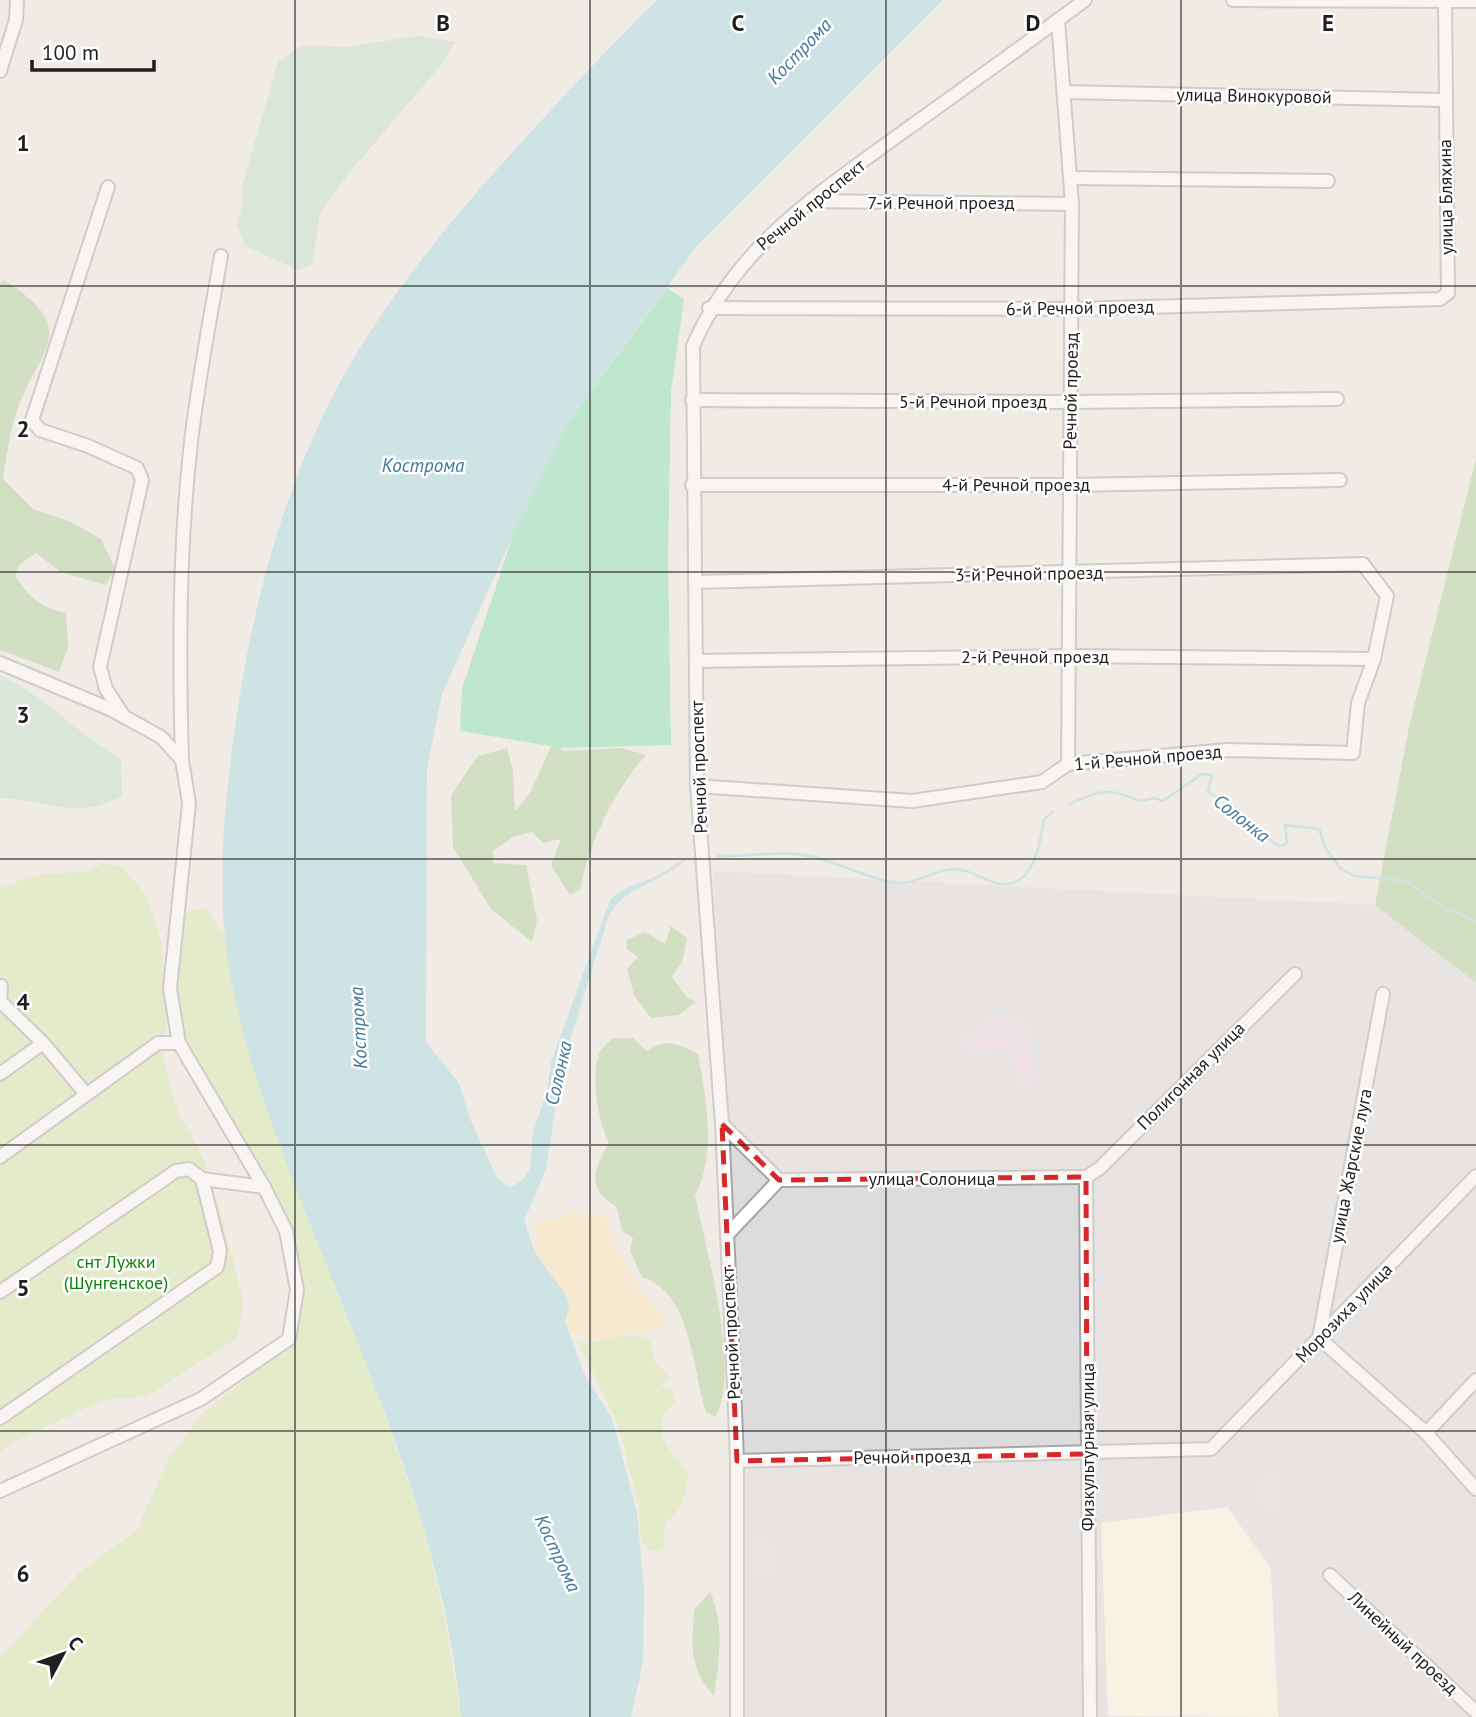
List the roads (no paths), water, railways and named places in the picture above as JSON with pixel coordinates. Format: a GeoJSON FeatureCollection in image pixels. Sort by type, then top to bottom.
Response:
{"type":"FeatureCollection","features":[{"type":"Feature","properties":{"kind":"street"},"geometry":{"type":"LineString","coordinates":[[0,71],[16,20],[17,0]]}},
{"type":"Feature","properties":{"kind":"street","name":"Речной проспект"},"geometry":{"type":"LineString","coordinates":[[737,1717],[737,1461],[722,1124],[697,786],[692,485],[693,346],[709,308],[740,266],[810,201],[1085,0]]}},
{"type":"Feature","properties":{"kind":"street"},"geometry":{"type":"LineString","coordinates":[[1233,0],[1476,1]]}},
{"type":"Feature","properties":{"kind":"street","name":"улица Бляхина"},"geometry":{"type":"LineString","coordinates":[[1445,1],[1448,293]]}},
{"type":"Feature","properties":{"kind":"street","name":"Речной проезд"},"geometry":{"type":"LineString","coordinates":[[1058,20],[1072,204],[1068,764]]}},
{"type":"Feature","properties":{"kind":"street","name":"улица Винокуровой"},"geometry":{"type":"LineString","coordinates":[[1064,92],[1444,100]]}},
{"type":"Feature","properties":{"kind":"street"},"geometry":{"type":"LineString","coordinates":[[1071,177],[1328,181]]}},
{"type":"Feature","properties":{"kind":"street"},"geometry":{"type":"LineString","coordinates":[[108,187],[32,420],[40,430],[88,446],[137,468],[142,480],[100,667],[106,689],[123,716]]}},
{"type":"Feature","properties":{"kind":"street","name":"7-й Речной проезд"},"geometry":{"type":"LineString","coordinates":[[810,201],[1072,204]]}},
{"type":"Feature","properties":{"kind":"street"},"geometry":{"type":"LineString","coordinates":[[0,1491],[201,1399],[289,1339],[297,1290],[286,1231],[264,1187],[179,1043],[170,989],[190,803],[182,760],[179,659],[182,553],[190,450],[220,256]]}},
{"type":"Feature","properties":{"kind":"street","name":"6-й Речной проезд"},"geometry":{"type":"LineString","coordinates":[[709,308],[1072,309],[1433,300],[1448,293]]}},
{"type":"Feature","properties":{"kind":"street","name":"5-й Речной проезд"},"geometry":{"type":"LineString","coordinates":[[692,400],[1071,402],[1337,399]]}},
{"type":"Feature","properties":{"kind":"street","name":"4-й Речной проезд"},"geometry":{"type":"LineString","coordinates":[[692,485],[1070,485],[1340,480]]}},
{"type":"Feature","properties":{"kind":"street","name":"3-й Речной проезд"},"geometry":{"type":"LineString","coordinates":[[695,582],[1363,564],[1387,596],[1374,659]]}},
{"type":"Feature","properties":{"kind":"street","name":"2-й Речной проезд"},"geometry":{"type":"LineString","coordinates":[[696,661],[1069,656],[1374,659]]}},
{"type":"Feature","properties":{"kind":"street","name":"1-й Речной проезд"},"geometry":{"type":"LineString","coordinates":[[697,786],[912,801],[1042,782],[1068,764],[1228,750],[1353,753],[1359,703],[1374,659]]}},
{"type":"Feature","properties":{"kind":"street"},"geometry":{"type":"LineString","coordinates":[[0,663],[123,716],[161,737],[182,760]]}},
{"type":"Feature","properties":{"kind":"street","name":"Полигонная улица"},"geometry":{"type":"LineString","coordinates":[[1086,1177],[1100,1168],[1295,974]]}},
{"type":"Feature","properties":{"kind":"street"},"geometry":{"type":"LineString","coordinates":[[1,986],[0,1001],[43,1043],[86,1094]]}},
{"type":"Feature","properties":{"kind":"street","name":"улица Жарские луга"},"geometry":{"type":"LineString","coordinates":[[1319,1338],[1383,994]]}},
{"type":"Feature","properties":{"kind":"street"},"geometry":{"type":"LineString","coordinates":[[0,1074],[43,1043]]}},
{"type":"Feature","properties":{"kind":"street"},"geometry":{"type":"LineString","coordinates":[[0,1157],[158,1044],[179,1043]]}},
{"type":"Feature","properties":{"kind":"street"},"geometry":{"type":"LineString","coordinates":[[722,1124],[779,1180],[727,1235]]}},
{"type":"Feature","properties":{"kind":"street"},"geometry":{"type":"LineString","coordinates":[[0,1292],[176,1171],[189,1169],[202,1178],[264,1187]]}},
{"type":"Feature","properties":{"kind":"street","name":"Морозиха улица"},"geometry":{"type":"LineString","coordinates":[[1211,1449],[1476,1176]]}},
{"type":"Feature","properties":{"kind":"street","name":"улица Солоница"},"geometry":{"type":"LineString","coordinates":[[779,1180],[1086,1177]]}},
{"type":"Feature","properties":{"kind":"street","name":"Физкультурная улица"},"geometry":{"type":"LineString","coordinates":[[1086,1177],[1090,1717]]}},
{"type":"Feature","properties":{"kind":"street"},"geometry":{"type":"LineString","coordinates":[[0,1418],[217,1267],[220,1251],[202,1178]]}},
{"type":"Feature","properties":{"kind":"street"},"geometry":{"type":"LineString","coordinates":[[1319,1338],[1426,1433],[1476,1489]]}},
{"type":"Feature","properties":{"kind":"street"},"geometry":{"type":"LineString","coordinates":[[1426,1433],[1476,1380]]}},
{"type":"Feature","properties":{"kind":"street","name":"Речной проезд"},"geometry":{"type":"LineString","coordinates":[[737,1461],[1211,1449]]}},
{"type":"Feature","properties":{"kind":"street","name":"Линейный проезд"},"geometry":{"type":"LineString","coordinates":[[1330,1575],[1476,1712]]}},
{"type":"Feature","properties":{"kind":"street"},"geometry":{"type":"LineString","coordinates":[[1472,1717],[1476,1712]]}},
{"type":"Feature","properties":{"kind":"water","name":"Кострома"},"geometry":{"type":"Polygon","coordinates":[[[657,0],[943,0],[696,247],[569,422],[513,535],[442,694],[427,768],[426,1042],[459,1083],[470,1119],[497,1178],[511,1188],[525,1178],[530,1168],[533,1132],[547,1092],[551,1062],[610,900],[620,891],[659,875],[688,857],[667,873],[623,898],[608,918],[562,1066],[546,1169],[524,1221],[535,1252],[567,1297],[569,1308],[565,1322],[586,1378],[612,1418],[637,1512],[644,1591],[643,1662],[631,1717],[461,1717],[450,1638],[433,1561],[410,1485],[384,1410],[268,1113],[242,1027],[228,960],[223,911],[224,829],[229,774],[249,643],[267,567],[305,456],[341,381],[387,307],[468,203],[607,50],[657,0]]]}},
{"type":"Feature","properties":{"kind":"waterway","name":"Солонка"},"geometry":{"type":"LineString","coordinates":[[1069,804],[1105,792],[1140,801],[1154,798],[1163,801],[1202,774],[1212,775],[1208,792],[1234,807],[1275,844],[1282,846],[1287,843],[1285,825],[1319,829],[1326,849],[1341,869],[1355,876],[1406,881],[1445,908],[1476,921]]}},
{"type":"Feature","properties":{"kind":"waterway","name":"Солонка"},"geometry":{"type":"LineString","coordinates":[[718,856],[798,854],[819,858],[881,880],[901,883],[957,869],[992,882],[1006,884],[1021,879],[1027,873],[1036,856],[1044,819],[1053,812]]}},
{"type":"Feature","properties":{"kind":"park label","name":"снт Лужки (Шунгенское)"},"geometry":{"type":"Point","coordinates":[116,1272]}}]}
